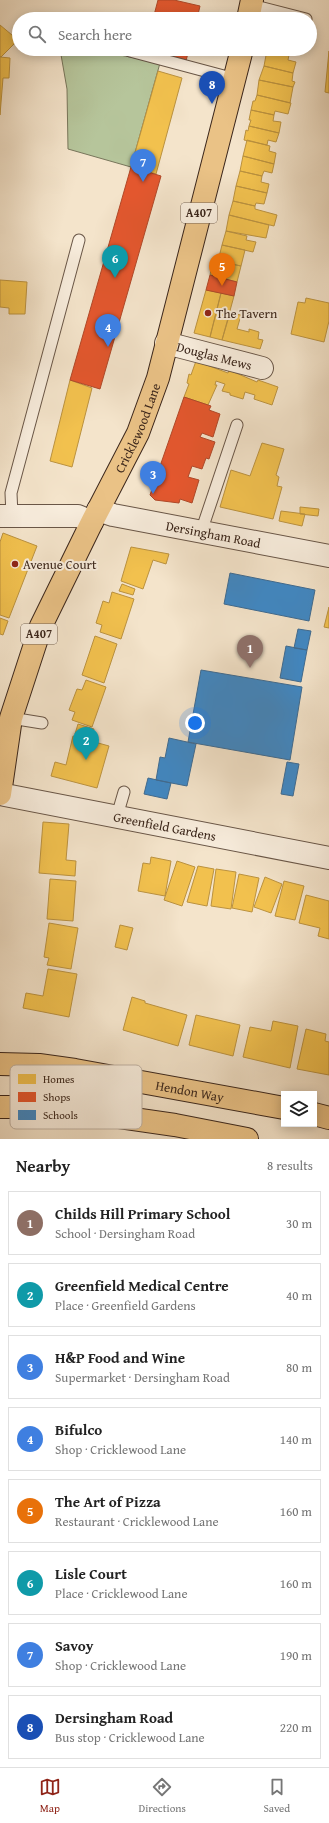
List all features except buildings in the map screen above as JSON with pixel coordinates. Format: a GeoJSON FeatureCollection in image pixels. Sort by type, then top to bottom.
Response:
{"type":"FeatureCollection","features":[{"type":"Feature","properties":{"kind":"main road","name":"Cricklewood Lane"},"geometry":{"type":"LineString","coordinates":[[0,794],[11,718],[41,626],[143,421],[158,378],[240,56]]}},
{"type":"Feature","properties":{"kind":"main road","name":"Hendon Way"},"geometry":{"type":"LineString","coordinates":[[0,1064],[39,1065]]}},
{"type":"Feature","properties":{"kind":"main road","name":"Hendon Way"},"geometry":{"type":"LineString","coordinates":[[142,1082],[281,1107]]}},
{"type":"Feature","properties":{"kind":"main road"},"geometry":{"type":"LineString","coordinates":[[0,1107],[10,1107]]}},
{"type":"Feature","properties":{"kind":"main road"},"geometry":{"type":"LineString","coordinates":[[317,1115],[329,1118]]}},
{"type":"Feature","properties":{"kind":"main road"},"geometry":{"type":"LineString","coordinates":[[142,1120],[247,1139]]}},
{"type":"Feature","properties":{"kind":"street","name":"Douglas Mews"},"geometry":{"type":"LineString","coordinates":[[166,343],[262,368]]}},
{"type":"Feature","properties":{"kind":"street","name":"Dersingham Road"},"geometry":{"type":"LineString","coordinates":[[6,516],[112,515],[329,556]]}},
{"type":"Feature","properties":{"kind":"street","name":"Greenfield Gardens"},"geometry":{"type":"LineString","coordinates":[[0,794],[329,858]]}},
{"type":"Feature","properties":{"kind":"lane"},"geometry":{"type":"LineString","coordinates":[[250,8],[270,12]]}},
{"type":"Feature","properties":{"kind":"lane"},"geometry":{"type":"LineString","coordinates":[[149,56],[234,79]]}},
{"type":"Feature","properties":{"kind":"lane"},"geometry":{"type":"LineString","coordinates":[[6,516],[79,240]]}},
{"type":"Feature","properties":{"kind":"lane"},"geometry":{"type":"LineString","coordinates":[[201,532],[237,425]]}},
{"type":"Feature","properties":{"kind":"lane"},"geometry":{"type":"LineString","coordinates":[[11,718],[42,723]]}},
{"type":"Feature","properties":{"kind":"lane"},"geometry":{"type":"LineString","coordinates":[[117,816],[124,792]]}},
{"type":"Feature","properties":{"kind":"green space"},"geometry":{"type":"Polygon","coordinates":[[[61,56],[125,56],[160,63],[131,167],[68,149],[67,89],[61,56]]]}},
{"type":"Feature","properties":{"kind":"place","name":"Dersingham Road"},"geometry":{"type":"Point","coordinates":[212,104]}},
{"type":"Feature","properties":{"kind":"place","name":"Savoy"},"geometry":{"type":"Point","coordinates":[143,182]}},
{"type":"Feature","properties":{"kind":"place","name":"Lisle Court"},"geometry":{"type":"Point","coordinates":[115,278]}},
{"type":"Feature","properties":{"kind":"place","name":"The Art of Pizza"},"geometry":{"type":"Point","coordinates":[222,286]}},
{"type":"Feature","properties":{"kind":"place","name":"The Tavern"},"geometry":{"type":"Point","coordinates":[208,313]}},
{"type":"Feature","properties":{"kind":"place","name":"Bifulco"},"geometry":{"type":"Point","coordinates":[108,347]}},
{"type":"Feature","properties":{"kind":"place","name":"H&P Food and Wine"},"geometry":{"type":"Point","coordinates":[153,494]}},
{"type":"Feature","properties":{"kind":"place","name":"Avenue Court"},"geometry":{"type":"Point","coordinates":[15,564]}},
{"type":"Feature","properties":{"kind":"place","name":"Childs Hill Primary School"},"geometry":{"type":"Point","coordinates":[250,668]}},
{"type":"Feature","properties":{"kind":"place","name":"Greenfield Medical Centre"},"geometry":{"type":"Point","coordinates":[86,760]}}]}
